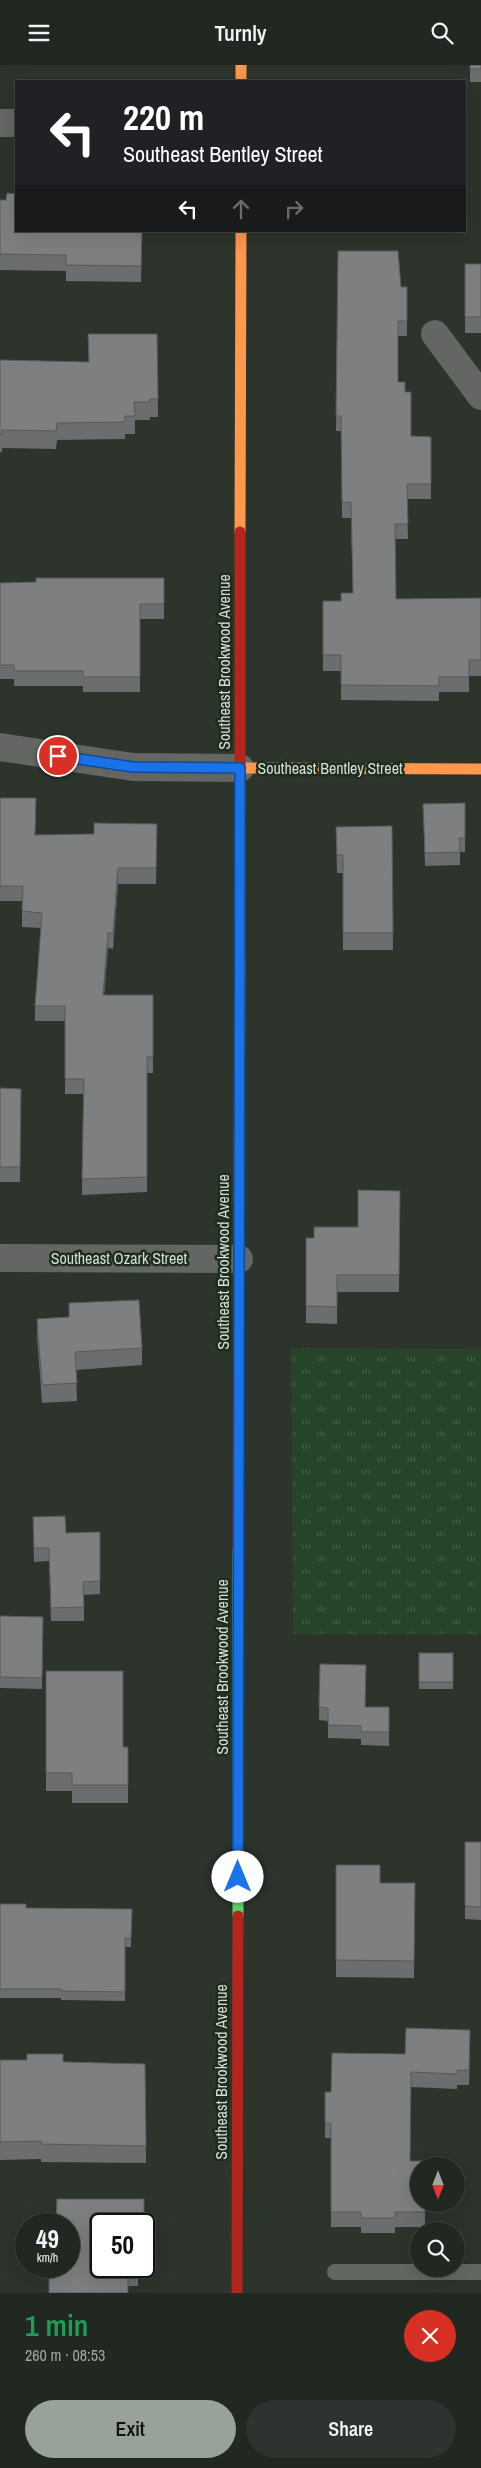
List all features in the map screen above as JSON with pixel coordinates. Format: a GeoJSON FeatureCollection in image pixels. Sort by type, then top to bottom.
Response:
{"type":"FeatureCollection","features":[{"type":"Feature","properties":{"kind":"main road"},"geometry":{"type":"LineString","coordinates":[[241,65],[241,80]]}},
{"type":"Feature","properties":{"kind":"main road","name":"Southeast Brookwood Avenue"},"geometry":{"type":"LineString","coordinates":[[237,2293],[241,232]]}},
{"type":"Feature","properties":{"kind":"main road","name":"Southeast Bentley Street"},"geometry":{"type":"LineString","coordinates":[[240,768],[481,769]]}},
{"type":"Feature","properties":{"kind":"street"},"geometry":{"type":"LineString","coordinates":[[0,123],[15,123]]}},
{"type":"Feature","properties":{"kind":"street"},"geometry":{"type":"LineString","coordinates":[[435,334],[481,396]]}},
{"type":"Feature","properties":{"kind":"street","name":"Southeast Bentley Street"},"geometry":{"type":"LineString","coordinates":[[0,747],[133,767],[240,768]]}},
{"type":"Feature","properties":{"kind":"street","name":"Southeast Ozark Street"},"geometry":{"type":"LineString","coordinates":[[0,1258],[239,1259]]}},
{"type":"Feature","properties":{"kind":"lane"},"geometry":{"type":"LineString","coordinates":[[335,2272],[481,2272]]}},
{"type":"Feature","properties":{"kind":"green space"},"geometry":{"type":"Polygon","coordinates":[[[291,1348],[481,1349],[481,1634],[293,1634],[291,1348]]]}},
{"type":"Feature","properties":{"kind":"building"},"geometry":{"type":"Polygon","coordinates":[[[470,65],[481,65],[481,69],[470,69],[470,65]]]}},
{"type":"Feature","properties":{"kind":"building"},"geometry":{"type":"Polygon","coordinates":[[[7,193],[15,194],[15,232],[142,232],[141,266],[66,265],[66,255],[0,254],[0,200],[6,200],[7,193]]]}},
{"type":"Feature","properties":{"kind":"building"},"geometry":{"type":"Polygon","coordinates":[[[338,251],[398,251],[401,287],[407,287],[407,321],[398,321],[398,382],[405,382],[405,392],[411,392],[411,436],[431,437],[431,484],[407,484],[408,524],[395,524],[396,599],[481,598],[481,660],[469,660],[469,677],[439,677],[439,686],[341,685],[341,655],[323,655],[323,601],[341,601],[341,593],[353,593],[351,502],[342,502],[341,416],[336,416],[338,251]]]}},
{"type":"Feature","properties":{"kind":"building"},"geometry":{"type":"Polygon","coordinates":[[[465,264],[481,264],[481,317],[465,317],[465,264]]]}},
{"type":"Feature","properties":{"kind":"building"},"geometry":{"type":"Polygon","coordinates":[[[88,334],[157,334],[158,399],[150,399],[150,402],[134,402],[135,416],[125,416],[125,422],[57,423],[56,431],[2,430],[2,435],[0,435],[0,360],[89,362],[88,334]]]}},
{"type":"Feature","properties":{"kind":"building"},"geometry":{"type":"Polygon","coordinates":[[[36,578],[164,578],[164,604],[140,604],[140,677],[83,677],[83,671],[14,671],[14,665],[0,665],[0,583],[36,582],[36,578]]]}},
{"type":"Feature","properties":{"kind":"building"},"geometry":{"type":"Polygon","coordinates":[[[0,798],[36,798],[35,835],[94,834],[94,823],[157,824],[156,868],[118,868],[113,933],[108,933],[103,995],[153,995],[153,1057],[147,1057],[147,1177],[82,1179],[84,1079],[65,1079],[65,1006],[35,1006],[42,913],[22,911],[23,886],[0,886],[0,798]]]}},
{"type":"Feature","properties":{"kind":"building"},"geometry":{"type":"Polygon","coordinates":[[[465,803],[465,838],[459,838],[460,852],[425,853],[423,804],[465,803]]]}},
{"type":"Feature","properties":{"kind":"building"},"geometry":{"type":"Polygon","coordinates":[[[392,826],[393,933],[343,933],[343,855],[337,855],[336,827],[392,826]]]}},
{"type":"Feature","properties":{"kind":"building"},"geometry":{"type":"Polygon","coordinates":[[[0,1088],[21,1089],[20,1167],[0,1167],[0,1088]]]}},
{"type":"Feature","properties":{"kind":"building"},"geometry":{"type":"Polygon","coordinates":[[[358,1190],[400,1191],[399,1275],[337,1275],[337,1307],[306,1306],[306,1238],[314,1238],[314,1227],[358,1227],[358,1190]]]}},
{"type":"Feature","properties":{"kind":"building"},"geometry":{"type":"Polygon","coordinates":[[[139,1300],[142,1348],[75,1352],[77,1383],[42,1385],[37,1319],[69,1317],[69,1303],[139,1300]]]}},
{"type":"Feature","properties":{"kind":"building"},"geometry":{"type":"Polygon","coordinates":[[[65,1516],[66,1533],[100,1532],[100,1581],[83,1582],[84,1607],[51,1608],[49,1548],[34,1548],[33,1517],[65,1516]]]}},
{"type":"Feature","properties":{"kind":"building"},"geometry":{"type":"Polygon","coordinates":[[[0,1616],[43,1617],[42,1678],[0,1677],[0,1616]]]}},
{"type":"Feature","properties":{"kind":"building"},"geometry":{"type":"Polygon","coordinates":[[[419,1653],[453,1653],[453,1682],[419,1682],[419,1653]]]}},
{"type":"Feature","properties":{"kind":"building"},"geometry":{"type":"Polygon","coordinates":[[[320,1664],[366,1665],[365,1707],[389,1707],[389,1732],[361,1732],[361,1726],[328,1725],[328,1708],[319,1707],[320,1664]]]}},
{"type":"Feature","properties":{"kind":"building"},"geometry":{"type":"Polygon","coordinates":[[[46,1671],[123,1671],[123,1747],[128,1747],[128,1785],[72,1785],[72,1773],[46,1773],[46,1671]]]}},
{"type":"Feature","properties":{"kind":"building"},"geometry":{"type":"Polygon","coordinates":[[[465,1842],[481,1842],[481,1907],[465,1906],[465,1842]]]}},
{"type":"Feature","properties":{"kind":"building"},"geometry":{"type":"Polygon","coordinates":[[[336,1865],[380,1865],[380,1883],[415,1883],[414,1961],[336,1960],[336,1865]]]}},
{"type":"Feature","properties":{"kind":"building"},"geometry":{"type":"Polygon","coordinates":[[[0,1904],[26,1904],[26,1908],[132,1909],[131,1938],[125,1938],[125,1992],[0,1989],[0,1904]]]}},
{"type":"Feature","properties":{"kind":"building"},"geometry":{"type":"Polygon","coordinates":[[[406,2028],[470,2030],[469,2070],[457,2070],[457,2074],[411,2072],[410,2212],[395,2212],[395,2218],[361,2218],[361,2212],[331,2212],[331,2123],[325,2123],[325,2092],[331,2092],[332,2053],[405,2054],[406,2028]]]}},
{"type":"Feature","properties":{"kind":"building"},"geometry":{"type":"Polygon","coordinates":[[[27,2054],[63,2054],[63,2062],[145,2064],[146,2146],[41,2144],[41,2141],[0,2142],[0,2060],[27,2060],[27,2054]]]}},
{"type":"Feature","properties":{"kind":"building"},"geometry":{"type":"Polygon","coordinates":[[[57,2199],[144,2199],[144,2213],[90,2213],[90,2278],[128,2278],[128,2293],[49,2293],[49,2278],[80,2278],[80,2213],[56,2213],[57,2199]]]}},
{"type":"Feature","properties":{"kind":"traffic: fast"},"geometry":{"type":"LineString","coordinates":[[239,1202],[240,956]]}},
{"type":"Feature","properties":{"kind":"traffic: fast"},"geometry":{"type":"LineString","coordinates":[[238,1549],[238,1916]]}},
{"type":"Feature","properties":{"kind":"traffic: slow"},"geometry":{"type":"LineString","coordinates":[[241,65],[241,80]]}},
{"type":"Feature","properties":{"kind":"traffic: slow"},"geometry":{"type":"LineString","coordinates":[[240,532],[241,232]]}},
{"type":"Feature","properties":{"kind":"traffic: slow"},"geometry":{"type":"LineString","coordinates":[[240,768],[481,769]]}},
{"type":"Feature","properties":{"kind":"traffic: jam"},"geometry":{"type":"LineString","coordinates":[[240,532],[240,956]]}},
{"type":"Feature","properties":{"kind":"traffic: jam"},"geometry":{"type":"LineString","coordinates":[[238,1549],[239,1202]]}},
{"type":"Feature","properties":{"kind":"traffic: jam"},"geometry":{"type":"LineString","coordinates":[[237,2293],[238,1916]]}},
{"type":"Feature","properties":{"kind":"route"},"geometry":{"type":"LineString","coordinates":[[58,756],[133,767],[240,768],[238,1877]]}}]}
